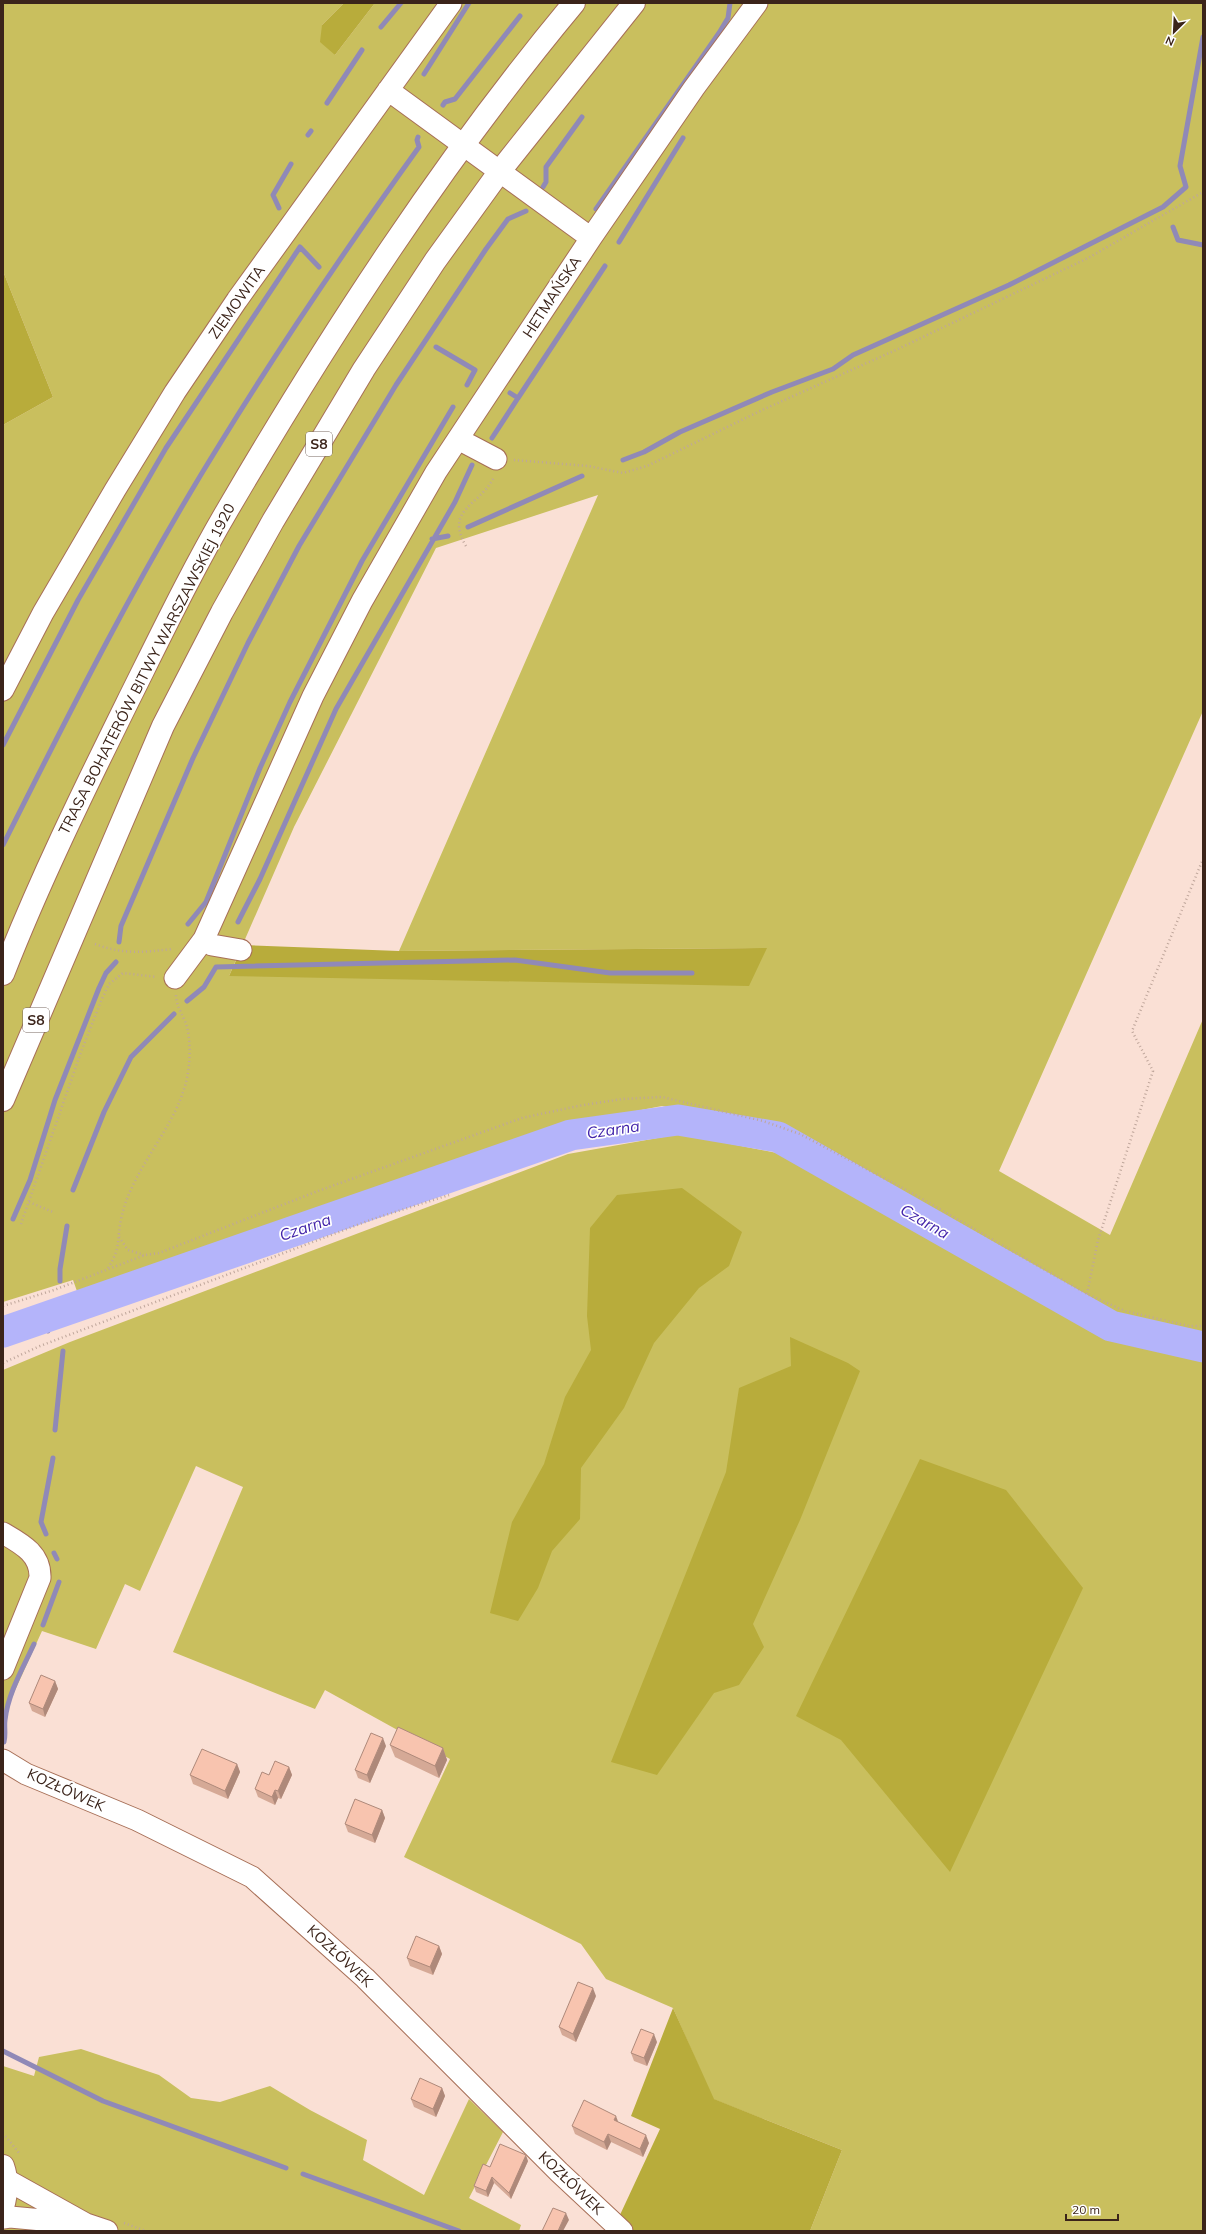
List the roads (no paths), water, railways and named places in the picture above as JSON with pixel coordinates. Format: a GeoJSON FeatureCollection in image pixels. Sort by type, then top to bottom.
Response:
{"type":"FeatureCollection","features":[{"type":"Feature","properties":{"kind":"main road","name":"TRASA BOHATERÓW BITWY WARSZAWSKIEJ 1920"},"geometry":{"type":"LineString","coordinates":[[3,974],[55,851],[162,634],[227,511],[321,356],[402,234],[464,145],[574,3]]}},
{"type":"Feature","properties":{"kind":"main road","name":"S8"},"geometry":{"type":"LineString","coordinates":[[3,1100],[163,726],[222,612],[273,521],[364,369],[435,261],[500,171],[634,3]]}},
{"type":"Feature","properties":{"kind":"main road"},"geometry":{"type":"LineString","coordinates":[[3,2207],[7,2194],[5,2173]]}},
{"type":"Feature","properties":{"kind":"street","name":"ZIEMOWITA"},"geometry":{"type":"LineString","coordinates":[[3,690],[43,614],[115,490],[175,392],[237,300],[452,3]]}},
{"type":"Feature","properties":{"kind":"street","name":"HETMAŃSKA"},"geometry":{"type":"LineString","coordinates":[[175,978],[204,938],[292,741],[362,601],[436,472],[591,238],[694,88],[757,3]]}},
{"type":"Feature","properties":{"kind":"street"},"geometry":{"type":"LineString","coordinates":[[388,90],[591,238]]}},
{"type":"Feature","properties":{"kind":"street"},"geometry":{"type":"LineString","coordinates":[[458,439],[496,459]]}},
{"type":"Feature","properties":{"kind":"street"},"geometry":{"type":"LineString","coordinates":[[204,938],[212,945],[241,950]]}},
{"type":"Feature","properties":{"kind":"street"},"geometry":{"type":"LineString","coordinates":[[3,1533],[27,1546],[38,1564],[40,1578],[3,1669]]}},
{"type":"Feature","properties":{"kind":"street","name":"KOZŁÓWEK"},"geometry":{"type":"LineString","coordinates":[[3,1760],[26,1774],[137,1820],[252,1877],[365,1978],[559,2172],[622,2231]]}},
{"type":"Feature","properties":{"kind":"street"},"geometry":{"type":"LineString","coordinates":[[5,2173],[86,2224]]}},
{"type":"Feature","properties":{"kind":"street"},"geometry":{"type":"LineString","coordinates":[[3,2218],[10,2217],[86,2224],[107,2231]]}},
{"type":"Feature","properties":{"kind":"waterway"},"geometry":{"type":"LineString","coordinates":[[381,27],[401,3]]}},
{"type":"Feature","properties":{"kind":"waterway"},"geometry":{"type":"LineString","coordinates":[[424,74],[469,3]]}},
{"type":"Feature","properties":{"kind":"waterway"},"geometry":{"type":"LineString","coordinates":[[596,209],[719,33],[728,18],[730,3]]}},
{"type":"Feature","properties":{"kind":"waterway"},"geometry":{"type":"LineString","coordinates":[[443,105],[445,102],[455,99],[520,16]]}},
{"type":"Feature","properties":{"kind":"waterway"},"geometry":{"type":"LineString","coordinates":[[623,460],[644,452],[680,432],[772,392],[833,369],[853,355],[1009,285],[1163,207],[1186,187],[1180,166],[1203,37]]}},
{"type":"Feature","properties":{"kind":"waterway"},"geometry":{"type":"LineString","coordinates":[[327,103],[362,50]]}},
{"type":"Feature","properties":{"kind":"waterway"},"geometry":{"type":"LineString","coordinates":[[543,187],[546,182],[546,167],[582,117]]}},
{"type":"Feature","properties":{"kind":"waterway"},"geometry":{"type":"LineString","coordinates":[[308,135],[311,131]]}},
{"type":"Feature","properties":{"kind":"waterway"},"geometry":{"type":"LineString","coordinates":[[3,845],[107,641],[191,491],[244,404],[342,256],[419,147],[417,140],[418,137]]}},
{"type":"Feature","properties":{"kind":"waterway"},"geometry":{"type":"LineString","coordinates":[[619,242],[683,138]]}},
{"type":"Feature","properties":{"kind":"waterway"},"geometry":{"type":"LineString","coordinates":[[279,208],[273,195],[291,164]]}},
{"type":"Feature","properties":{"kind":"waterway"},"geometry":{"type":"LineString","coordinates":[[119,942],[121,926],[193,758],[248,643],[299,546],[396,385],[486,249],[508,219],[526,211]]}},
{"type":"Feature","properties":{"kind":"waterway"},"geometry":{"type":"LineString","coordinates":[[1173,227],[1178,240],[1203,245]]}},
{"type":"Feature","properties":{"kind":"waterway"},"geometry":{"type":"LineString","coordinates":[[3,745],[78,600],[166,448],[300,247],[319,267]]}},
{"type":"Feature","properties":{"kind":"waterway"},"geometry":{"type":"LineString","coordinates":[[518,398],[605,266]]}},
{"type":"Feature","properties":{"kind":"waterway"},"geometry":{"type":"LineString","coordinates":[[436,347],[475,370],[467,385]]}},
{"type":"Feature","properties":{"kind":"waterway"},"geometry":{"type":"LineString","coordinates":[[492,438],[518,398],[510,393]]}},
{"type":"Feature","properties":{"kind":"waterway"},"geometry":{"type":"LineString","coordinates":[[188,924],[206,902],[260,768],[290,702],[362,561],[453,407]]}},
{"type":"Feature","properties":{"kind":"waterway"},"geometry":{"type":"LineString","coordinates":[[238,922],[260,879],[336,709],[455,502],[472,465]]}},
{"type":"Feature","properties":{"kind":"waterway"},"geometry":{"type":"LineString","coordinates":[[468,527],[582,476]]}},
{"type":"Feature","properties":{"kind":"waterway"},"geometry":{"type":"LineString","coordinates":[[432,539],[448,536]]}},
{"type":"Feature","properties":{"kind":"waterway"},"geometry":{"type":"LineString","coordinates":[[187,1001],[204,987],[216,967],[515,960],[610,973],[692,973]]}},
{"type":"Feature","properties":{"kind":"waterway"},"geometry":{"type":"LineString","coordinates":[[13,1219],[30,1180],[55,1100],[99,988],[106,973],[116,962]]}},
{"type":"Feature","properties":{"kind":"waterway"},"geometry":{"type":"LineString","coordinates":[[73,1190],[104,1112],[131,1057],[174,1014]]}},
{"type":"Feature","properties":{"kind":"waterway","name":"Czarna"},"geometry":{"type":"LineString","coordinates":[[3,1332],[571,1135],[678,1120],[778,1137],[1111,1326],[1203,1347]]}},
{"type":"Feature","properties":{"kind":"waterway"},"geometry":{"type":"LineString","coordinates":[[60,1281],[60,1269],[67,1226]]}},
{"type":"Feature","properties":{"kind":"waterway","name":"Czarna"},"geometry":{"type":"LineString","coordinates":[[48,1331],[49,1326],[66,1301]]}},
{"type":"Feature","properties":{"kind":"waterway"},"geometry":{"type":"LineString","coordinates":[[55,1430],[63,1351]]}},
{"type":"Feature","properties":{"kind":"waterway"},"geometry":{"type":"LineString","coordinates":[[46,1534],[41,1522],[53,1458]]}},
{"type":"Feature","properties":{"kind":"waterway"},"geometry":{"type":"LineString","coordinates":[[54,1553],[57,1559]]}},
{"type":"Feature","properties":{"kind":"waterway"},"geometry":{"type":"LineString","coordinates":[[43,1625],[59,1582]]}},
{"type":"Feature","properties":{"kind":"waterway"},"geometry":{"type":"LineString","coordinates":[[4,1742],[5,1720],[9,1700],[16,1681],[34,1644]]}},
{"type":"Feature","properties":{"kind":"waterway"},"geometry":{"type":"LineString","coordinates":[[3,2051],[103,2101],[286,2168]]}},
{"type":"Feature","properties":{"kind":"waterway"},"geometry":{"type":"LineString","coordinates":[[303,2174],[459,2231]]}}]}
